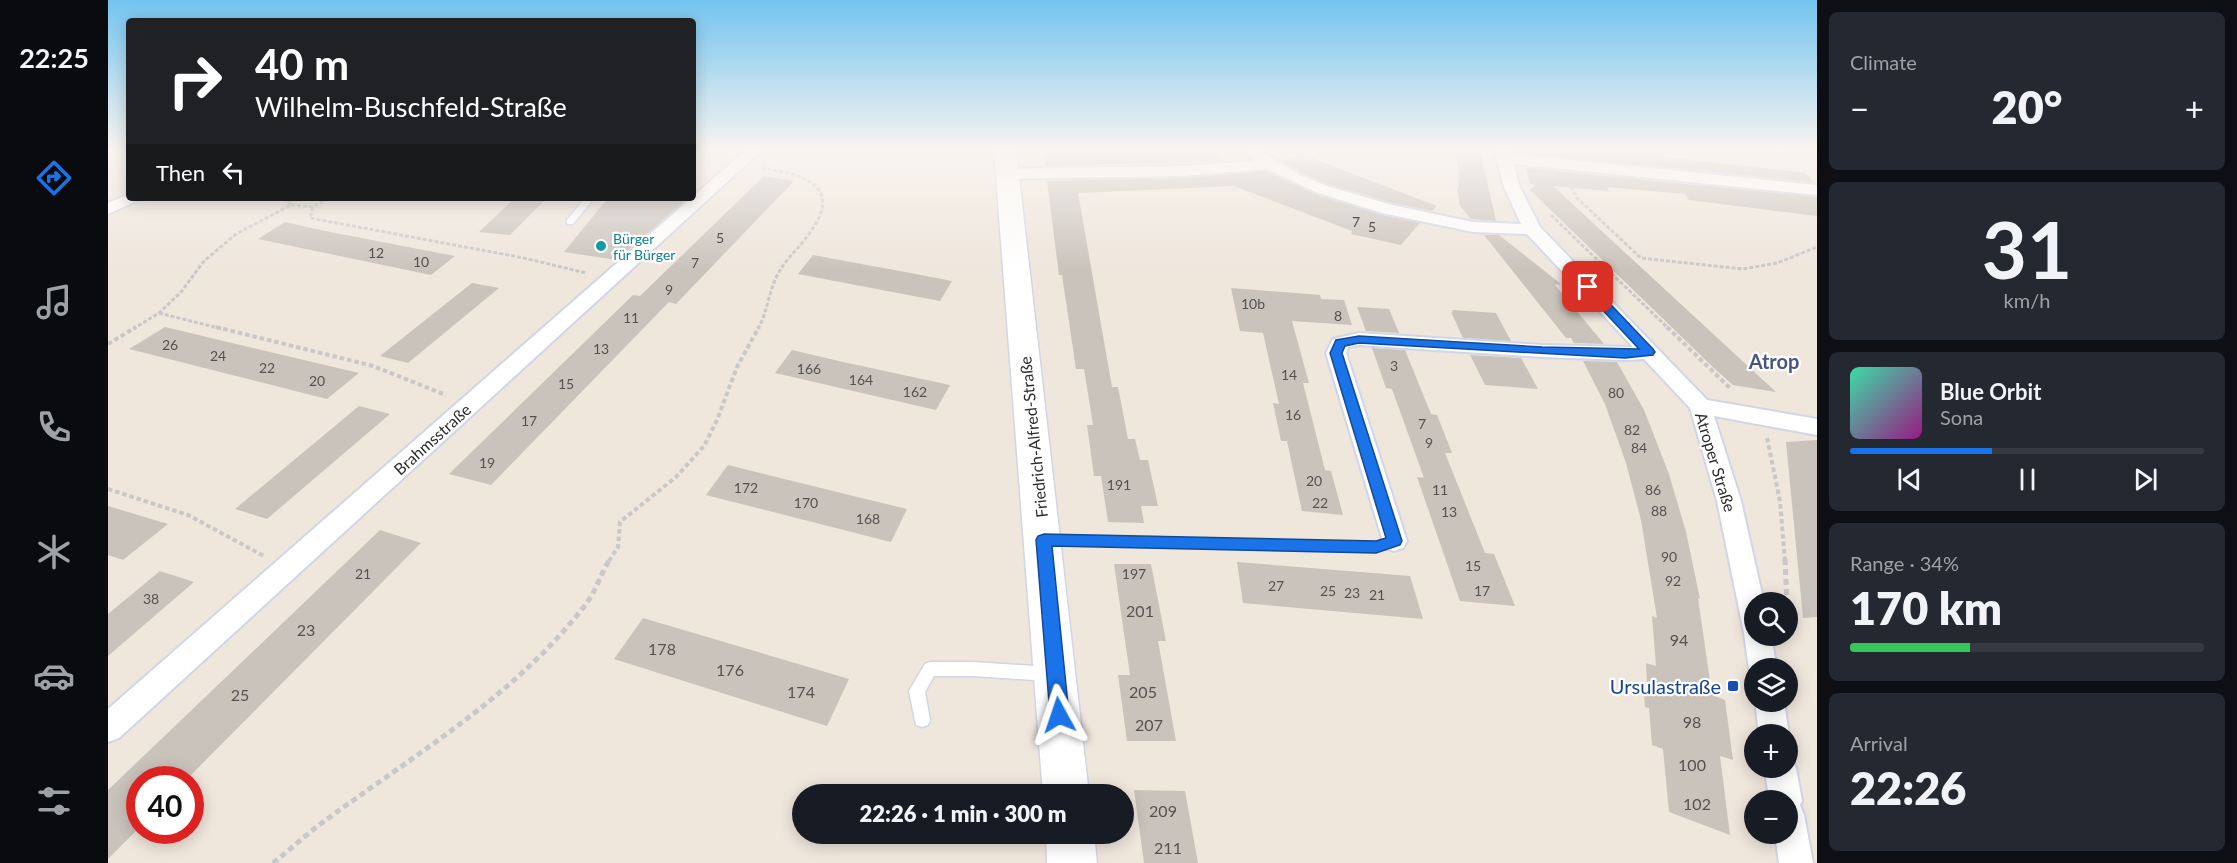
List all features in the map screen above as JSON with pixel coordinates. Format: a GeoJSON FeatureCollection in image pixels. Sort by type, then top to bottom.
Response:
{"type":"FeatureCollection","features":[{"type":"Feature","properties":{"kind":"street","name":"Brahmsstraße"},"geometry":{"type":"LineString","coordinates":[[108,728],[709,190]]}},
{"type":"Feature","properties":{"kind":"street","name":"Friedrich-Alfred-Straße"},"geometry":{"type":"LineString","coordinates":[[1009,190],[1044,540],[1065,784]]}},
{"type":"Feature","properties":{"kind":"street"},"geometry":{"type":"LineString","coordinates":[[1328,190],[1388,209],[1475,228],[1532,229]]}},
{"type":"Feature","properties":{"kind":"street","name":"Atroper Straße"},"geometry":{"type":"LineString","coordinates":[[1514,190],[1532,229],[1700,406],[1729,501],[1748,592]]}},
{"type":"Feature","properties":{"kind":"street"},"geometry":{"type":"LineString","coordinates":[[108,209],[126,200]]}},
{"type":"Feature","properties":{"kind":"street"},"geometry":{"type":"LineString","coordinates":[[1395,541],[1336,353],[1340,343],[1359,339],[1542,351],[1625,354],[1649,352]]}},
{"type":"Feature","properties":{"kind":"street"},"geometry":{"type":"LineString","coordinates":[[1700,406],[1817,427]]}},
{"type":"Feature","properties":{"kind":"street"},"geometry":{"type":"LineString","coordinates":[[1071,844],[1072,863]]}},
{"type":"Feature","properties":{"kind":"street"},"geometry":{"type":"LineString","coordinates":[[1793,844],[1796,863]]}},
{"type":"Feature","properties":{"kind":"lane"},"geometry":{"type":"LineString","coordinates":[[570,222],[588,201]]}},
{"type":"Feature","properties":{"kind":"lane"},"geometry":{"type":"LineString","coordinates":[[1044,540],[1376,547],[1395,541]]}},
{"type":"Feature","properties":{"kind":"lane"},"geometry":{"type":"LineString","coordinates":[[922,720],[917,691],[930,669],[1056,674]]}},
{"type":"Feature","properties":{"kind":"path"},"geometry":{"type":"LineString","coordinates":[[273,863],[328,818],[482,708],[540,655],[588,602],[600,574],[618,547],[620,522],[671,480],[704,447],[720,415],[733,374],[754,340],[767,312],[771,291],[780,271],[799,249],[822,212],[823,195],[820,190]]}},
{"type":"Feature","properties":{"kind":"path"},"geometry":{"type":"LineString","coordinates":[[1573,190],[1576,198],[1641,258],[1743,269],[1777,263],[1817,247]]}},
{"type":"Feature","properties":{"kind":"path"},"geometry":{"type":"LineString","coordinates":[[288,201],[291,205]]}},
{"type":"Feature","properties":{"kind":"path"},"geometry":{"type":"LineString","coordinates":[[108,344],[159,313],[181,291],[204,261],[236,234],[291,205],[313,207],[324,201]]}},
{"type":"Feature","properties":{"kind":"path"},"geometry":{"type":"LineString","coordinates":[[313,207],[310,218],[524,258],[610,278]]}},
{"type":"Feature","properties":{"kind":"path"},"geometry":{"type":"LineString","coordinates":[[159,313],[373,366],[470,405]]}},
{"type":"Feature","properties":{"kind":"path"},"geometry":{"type":"LineString","coordinates":[[108,489],[188,515],[228,538],[288,567]]}},
{"type":"Feature","properties":{"kind":"building"},"geometry":{"type":"Polygon","coordinates":[[[749,190],[785,190],[676,304],[669,302],[491,485],[449,474],[633,295],[640,296],[749,190]]]}},
{"type":"Feature","properties":{"kind":"building"},"geometry":{"type":"Polygon","coordinates":[[[1048,190],[1139,190],[1078,193],[1112,387],[1118,387],[1128,439],[1135,439],[1140,460],[1148,460],[1158,506],[1141,506],[1144,523],[1108,522],[1101,476],[1094,476],[1087,425],[1093,425],[1084,369],[1076,369],[1062,275],[1059,275],[1048,190]]]}},
{"type":"Feature","properties":{"kind":"building"},"geometry":{"type":"Polygon","coordinates":[[[1245,190],[1307,190],[1382,215],[1420,223],[1401,245],[1351,234],[1352,231],[1245,190]]]}},
{"type":"Feature","properties":{"kind":"building"},"geometry":{"type":"Polygon","coordinates":[[[1349,190],[1396,190],[1437,206],[1432,211],[1349,190]]]}},
{"type":"Feature","properties":{"kind":"building"},"geometry":{"type":"Polygon","coordinates":[[[1458,190],[1489,190],[1496,221],[1471,219],[1460,206],[1458,190]]]}},
{"type":"Feature","properties":{"kind":"building"},"geometry":{"type":"Polygon","coordinates":[[[1530,190],[1558,190],[1776,392],[1733,385],[1530,190]]]}},
{"type":"Feature","properties":{"kind":"building"},"geometry":{"type":"Polygon","coordinates":[[[1643,190],[1750,190],[1817,197],[1817,216],[1689,200],[1685,194],[1643,190]]]}},
{"type":"Feature","properties":{"kind":"building"},"geometry":{"type":"Polygon","coordinates":[[[512,201],[544,201],[510,235],[479,232],[512,201]]]}},
{"type":"Feature","properties":{"kind":"building"},"geometry":{"type":"Polygon","coordinates":[[[606,201],[685,201],[617,260],[564,252],[606,201]]]}},
{"type":"Feature","properties":{"kind":"building"},"geometry":{"type":"Polygon","coordinates":[[[285,222],[455,256],[431,275],[258,239],[285,222]]]}},
{"type":"Feature","properties":{"kind":"building"},"geometry":{"type":"Polygon","coordinates":[[[1484,235],[1499,235],[1561,284],[1555,285],[1604,344],[1574,343],[1571,338],[1566,338],[1484,235]]]}},
{"type":"Feature","properties":{"kind":"building"},"geometry":{"type":"Polygon","coordinates":[[[813,255],[952,281],[940,301],[798,274],[813,255]]]}},
{"type":"Feature","properties":{"kind":"building"},"geometry":{"type":"Polygon","coordinates":[[[472,283],[499,288],[408,363],[380,356],[472,283]]]}},
{"type":"Feature","properties":{"kind":"building"},"geometry":{"type":"Polygon","coordinates":[[[1231,288],[1320,295],[1321,299],[1344,300],[1352,325],[1292,321],[1309,383],[1303,383],[1325,470],[1331,471],[1343,515],[1302,511],[1287,441],[1281,441],[1273,403],[1279,404],[1263,333],[1240,331],[1231,288]]]}},
{"type":"Feature","properties":{"kind":"building"},"geometry":{"type":"Polygon","coordinates":[[[1357,307],[1389,309],[1399,333],[1366,331],[1357,307]]]}},
{"type":"Feature","properties":{"kind":"building"},"geometry":{"type":"Polygon","coordinates":[[[1452,310],[1496,313],[1511,341],[1463,338],[1452,310]]]}},
{"type":"Feature","properties":{"kind":"building"},"geometry":{"type":"Polygon","coordinates":[[[165,327],[359,373],[327,399],[129,349],[165,327]]]}},
{"type":"Feature","properties":{"kind":"building"},"geometry":{"type":"Polygon","coordinates":[[[1372,348],[1405,350],[1431,414],[1437,415],[1452,453],[1445,453],[1485,553],[1494,554],[1515,606],[1460,601],[1417,477],[1424,478],[1392,389],[1386,388],[1372,348]]]}},
{"type":"Feature","properties":{"kind":"building"},"geometry":{"type":"Polygon","coordinates":[[[792,350],[950,385],[936,410],[775,373],[792,350]]]}},
{"type":"Feature","properties":{"kind":"building"},"geometry":{"type":"Polygon","coordinates":[[[1470,355],[1521,358],[1538,389],[1485,385],[1470,355]]]}},
{"type":"Feature","properties":{"kind":"building"},"geometry":{"type":"Polygon","coordinates":[[[1583,361],[1617,362],[1644,410],[1669,474],[1686,532],[1700,599],[1698,598],[1712,695],[1725,700],[1733,760],[1720,756],[1730,835],[1669,812],[1663,749],[1652,745],[1649,708],[1645,707],[1643,682],[1647,684],[1646,663],[1656,666],[1652,616],[1657,618],[1641,520],[1626,463],[1605,404],[1583,361]]]}},
{"type":"Feature","properties":{"kind":"building"},"geometry":{"type":"Polygon","coordinates":[[[359,406],[390,414],[267,519],[235,509],[359,406]]]}},
{"type":"Feature","properties":{"kind":"building"},"geometry":{"type":"Polygon","coordinates":[[[1817,440],[1817,617],[1803,618],[1786,442],[1817,440]]]}},
{"type":"Feature","properties":{"kind":"building"},"geometry":{"type":"Polygon","coordinates":[[[728,465],[907,509],[891,542],[706,495],[728,465]]]}},
{"type":"Feature","properties":{"kind":"building"},"geometry":{"type":"Polygon","coordinates":[[[108,506],[168,524],[123,560],[108,555],[108,506]]]}},
{"type":"Feature","properties":{"kind":"building"},"geometry":{"type":"Polygon","coordinates":[[[380,530],[421,543],[200,766],[133,766],[380,530]]]}},
{"type":"Feature","properties":{"kind":"building"},"geometry":{"type":"Polygon","coordinates":[[[1237,562],[1410,576],[1423,619],[1243,603],[1237,562]]]}},
{"type":"Feature","properties":{"kind":"building"},"geometry":{"type":"Polygon","coordinates":[[[1114,564],[1151,564],[1166,641],[1158,641],[1176,741],[1127,741],[1118,675],[1130,675],[1114,564]]]}},
{"type":"Feature","properties":{"kind":"building"},"geometry":{"type":"Polygon","coordinates":[[[160,571],[194,582],[108,656],[108,614],[160,571]]]}},
{"type":"Feature","properties":{"kind":"building"},"geometry":{"type":"Polygon","coordinates":[[[643,618],[849,679],[827,726],[614,659],[643,618]]]}},
{"type":"Feature","properties":{"kind":"building"},"geometry":{"type":"Polygon","coordinates":[[[126,773],[126,841],[108,859],[108,790],[126,773]]]}},
{"type":"Feature","properties":{"kind":"building"},"geometry":{"type":"Polygon","coordinates":[[[1134,790],[1185,791],[1198,863],[1144,863],[1134,790]]]}},
{"type":"Feature","properties":{"kind":"place","name":"Bürger für Bürger"},"geometry":{"type":"Point","coordinates":[601,246]}},
{"type":"Feature","properties":{"kind":"place","name":"Ursulastraße"},"geometry":{"type":"Point","coordinates":[1733,686]}},
{"type":"Feature","properties":{"kind":"district","name":"Atrop"},"geometry":{"type":"Point","coordinates":[1774,361]}},
{"type":"Feature","properties":{"kind":"route"},"geometry":{"type":"LineString","coordinates":[[1059,715],[1044,540],[1376,547],[1395,541],[1336,353],[1340,343],[1359,339],[1542,351],[1625,354],[1649,352],[1588,287]]}}]}
